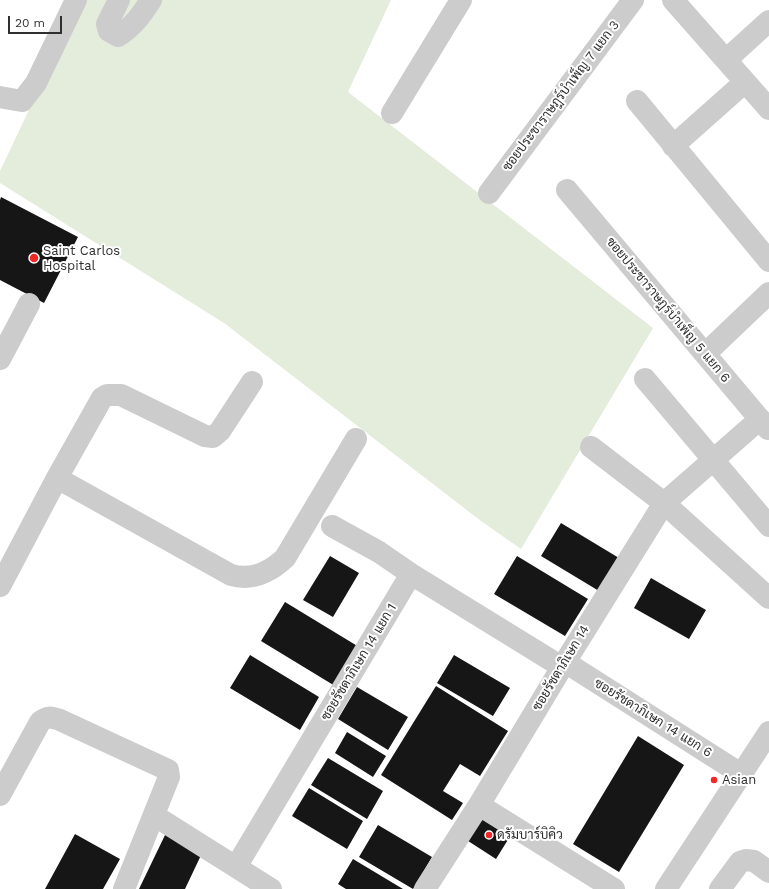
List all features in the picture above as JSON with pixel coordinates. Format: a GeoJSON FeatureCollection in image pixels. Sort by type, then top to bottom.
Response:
{"type":"FeatureCollection","features":[{"type":"Feature","properties":{"kind":"street"},"geometry":{"type":"LineString","coordinates":[[0,97],[22,101],[36,83],[76,0]]}},
{"type":"Feature","properties":{"kind":"street"},"geometry":{"type":"LineString","coordinates":[[119,0],[106,24],[109,31],[118,36],[128,30],[151,0]]}},
{"type":"Feature","properties":{"kind":"street"},"geometry":{"type":"LineString","coordinates":[[392,113],[461,0]]}},
{"type":"Feature","properties":{"kind":"street","name":"ซอยประชาราษฎร์บำเพ็ญ 7 แยก 3"},"geometry":{"type":"LineString","coordinates":[[489,193],[634,0]]}},
{"type":"Feature","properties":{"kind":"street"},"geometry":{"type":"LineString","coordinates":[[673,0],[769,109]]}},
{"type":"Feature","properties":{"kind":"street"},"geometry":{"type":"LineString","coordinates":[[726,60],[769,21]]}},
{"type":"Feature","properties":{"kind":"street"},"geometry":{"type":"LineString","coordinates":[[673,146],[745,82]]}},
{"type":"Feature","properties":{"kind":"street"},"geometry":{"type":"LineString","coordinates":[[637,101],[769,261]]}},
{"type":"Feature","properties":{"kind":"street","name":"ซอยประชาราษฎร์บำเพ็ญ 5 แยก 6"},"geometry":{"type":"LineString","coordinates":[[567,190],[764,424]]}},
{"type":"Feature","properties":{"kind":"street"},"geometry":{"type":"LineString","coordinates":[[706,354],[769,293]]}},
{"type":"Feature","properties":{"kind":"street"},"geometry":{"type":"LineString","coordinates":[[0,358],[29,304]]}},
{"type":"Feature","properties":{"kind":"street"},"geometry":{"type":"LineString","coordinates":[[645,379],[769,526]]}},
{"type":"Feature","properties":{"kind":"street"},"geometry":{"type":"LineString","coordinates":[[0,586],[57,478],[102,398],[107,395],[121,396],[205,436],[213,437],[220,431],[252,382]]}},
{"type":"Feature","properties":{"kind":"street","name":"ซอยรัชดาภิเษก 14"},"geometry":{"type":"LineString","coordinates":[[425,889],[479,805],[563,664],[664,503],[712,460],[764,424]]}},
{"type":"Feature","properties":{"kind":"street"},"geometry":{"type":"LineString","coordinates":[[57,478],[231,575],[240,578],[264,573],[276,567],[285,558],[356,439]]}},
{"type":"Feature","properties":{"kind":"street"},"geometry":{"type":"LineString","coordinates":[[591,447],[664,503],[769,598]]}},
{"type":"Feature","properties":{"kind":"street"},"geometry":{"type":"LineString","coordinates":[[332,526],[379,552],[411,574],[563,664]]}},
{"type":"Feature","properties":{"kind":"street","name":"ซอยรัชดาภิเษก 14 แยก 1"},"geometry":{"type":"LineString","coordinates":[[236,866],[411,574]]}},
{"type":"Feature","properties":{"kind":"street","name":"ซอยรัชดาภิเษก 14 แยก 6"},"geometry":{"type":"LineString","coordinates":[[563,664],[741,774]]}},
{"type":"Feature","properties":{"kind":"street"},"geometry":{"type":"LineString","coordinates":[[0,795],[40,722],[44,718],[51,717],[60,720],[168,770],[169,778],[124,889]]}},
{"type":"Feature","properties":{"kind":"street"},"geometry":{"type":"LineString","coordinates":[[666,889],[769,732]]}},
{"type":"Feature","properties":{"kind":"street"},"geometry":{"type":"LineString","coordinates":[[479,805],[614,889]]}},
{"type":"Feature","properties":{"kind":"street"},"geometry":{"type":"LineString","coordinates":[[163,821],[271,889]]}},
{"type":"Feature","properties":{"kind":"street"},"geometry":{"type":"LineString","coordinates":[[720,889],[740,862],[746,860],[754,861],[769,872]]}},
{"type":"Feature","properties":{"kind":"green space"},"geometry":{"type":"Polygon","coordinates":[[[81,0],[391,0],[348,92],[653,328],[521,549],[481,521],[224,323],[0,183],[0,171],[81,0]]]}},
{"type":"Feature","properties":{"kind":"building","name":"Saint Carlos Hospital"},"geometry":{"type":"Polygon","coordinates":[[[1,197],[78,237],[44,303],[0,280],[1,197]]]}},
{"type":"Feature","properties":{"kind":"building"},"geometry":{"type":"Polygon","coordinates":[[[561,523],[619,558],[599,591],[541,556],[561,523]]]}},
{"type":"Feature","properties":{"kind":"building"},"geometry":{"type":"Polygon","coordinates":[[[330,556],[359,573],[333,617],[303,600],[330,556]]]}},
{"type":"Feature","properties":{"kind":"building"},"geometry":{"type":"Polygon","coordinates":[[[517,556],[588,599],[565,636],[494,594],[517,556]]]}},
{"type":"Feature","properties":{"kind":"building"},"geometry":{"type":"Polygon","coordinates":[[[651,578],[706,610],[689,639],[634,608],[651,578]]]}},
{"type":"Feature","properties":{"kind":"building"},"geometry":{"type":"Polygon","coordinates":[[[285,602],[359,647],[335,686],[261,641],[285,602]]]}},
{"type":"Feature","properties":{"kind":"building"},"geometry":{"type":"Polygon","coordinates":[[[250,655],[319,697],[300,730],[230,688],[250,655]]]}},
{"type":"Feature","properties":{"kind":"building"},"geometry":{"type":"Polygon","coordinates":[[[454,655],[510,688],[493,716],[437,683],[454,655]]]}},
{"type":"Feature","properties":{"kind":"building"},"geometry":{"type":"Polygon","coordinates":[[[436,686],[508,731],[480,776],[460,764],[443,791],[463,803],[452,820],[381,775],[436,686]]]}},
{"type":"Feature","properties":{"kind":"building"},"geometry":{"type":"Polygon","coordinates":[[[357,687],[408,717],[388,750],[338,719],[357,687]]]}},
{"type":"Feature","properties":{"kind":"building"},"geometry":{"type":"Polygon","coordinates":[[[347,732],[386,756],[373,777],[335,753],[347,732]]]}},
{"type":"Feature","properties":{"kind":"building"},"geometry":{"type":"Polygon","coordinates":[[[638,736],[684,765],[619,872],[573,844],[638,736]]]}},
{"type":"Feature","properties":{"kind":"building"},"geometry":{"type":"Polygon","coordinates":[[[328,758],[383,791],[367,819],[311,785],[328,758]]]}},
{"type":"Feature","properties":{"kind":"building"},"geometry":{"type":"Polygon","coordinates":[[[309,788],[363,821],[347,849],[292,816],[309,788]]]}},
{"type":"Feature","properties":{"kind":"building","name":"ดรัมบาร์บิคิว"},"geometry":{"type":"Polygon","coordinates":[[[482,811],[514,830],[496,859],[465,839],[482,811]]]}},
{"type":"Feature","properties":{"kind":"building"},"geometry":{"type":"Polygon","coordinates":[[[378,825],[432,857],[413,889],[359,857],[378,825]]]}},
{"type":"Feature","properties":{"kind":"building"},"geometry":{"type":"Polygon","coordinates":[[[166,833],[203,851],[185,889],[139,889],[166,833]]]}},
{"type":"Feature","properties":{"kind":"building"},"geometry":{"type":"Polygon","coordinates":[[[75,834],[120,859],[103,889],[45,889],[75,834]]]}},
{"type":"Feature","properties":{"kind":"building"},"geometry":{"type":"Polygon","coordinates":[[[353,859],[403,889],[346,889],[338,884],[353,859]]]}},
{"type":"Feature","properties":{"kind":"place","name":"Saint Carlos Hospital"},"geometry":{"type":"Point","coordinates":[34,258]}},
{"type":"Feature","properties":{"kind":"place","name":"Asian"},"geometry":{"type":"Point","coordinates":[714,780]}},
{"type":"Feature","properties":{"kind":"place","name":"ดรัมบาร์บิคิว"},"geometry":{"type":"Point","coordinates":[489,835]}}]}
